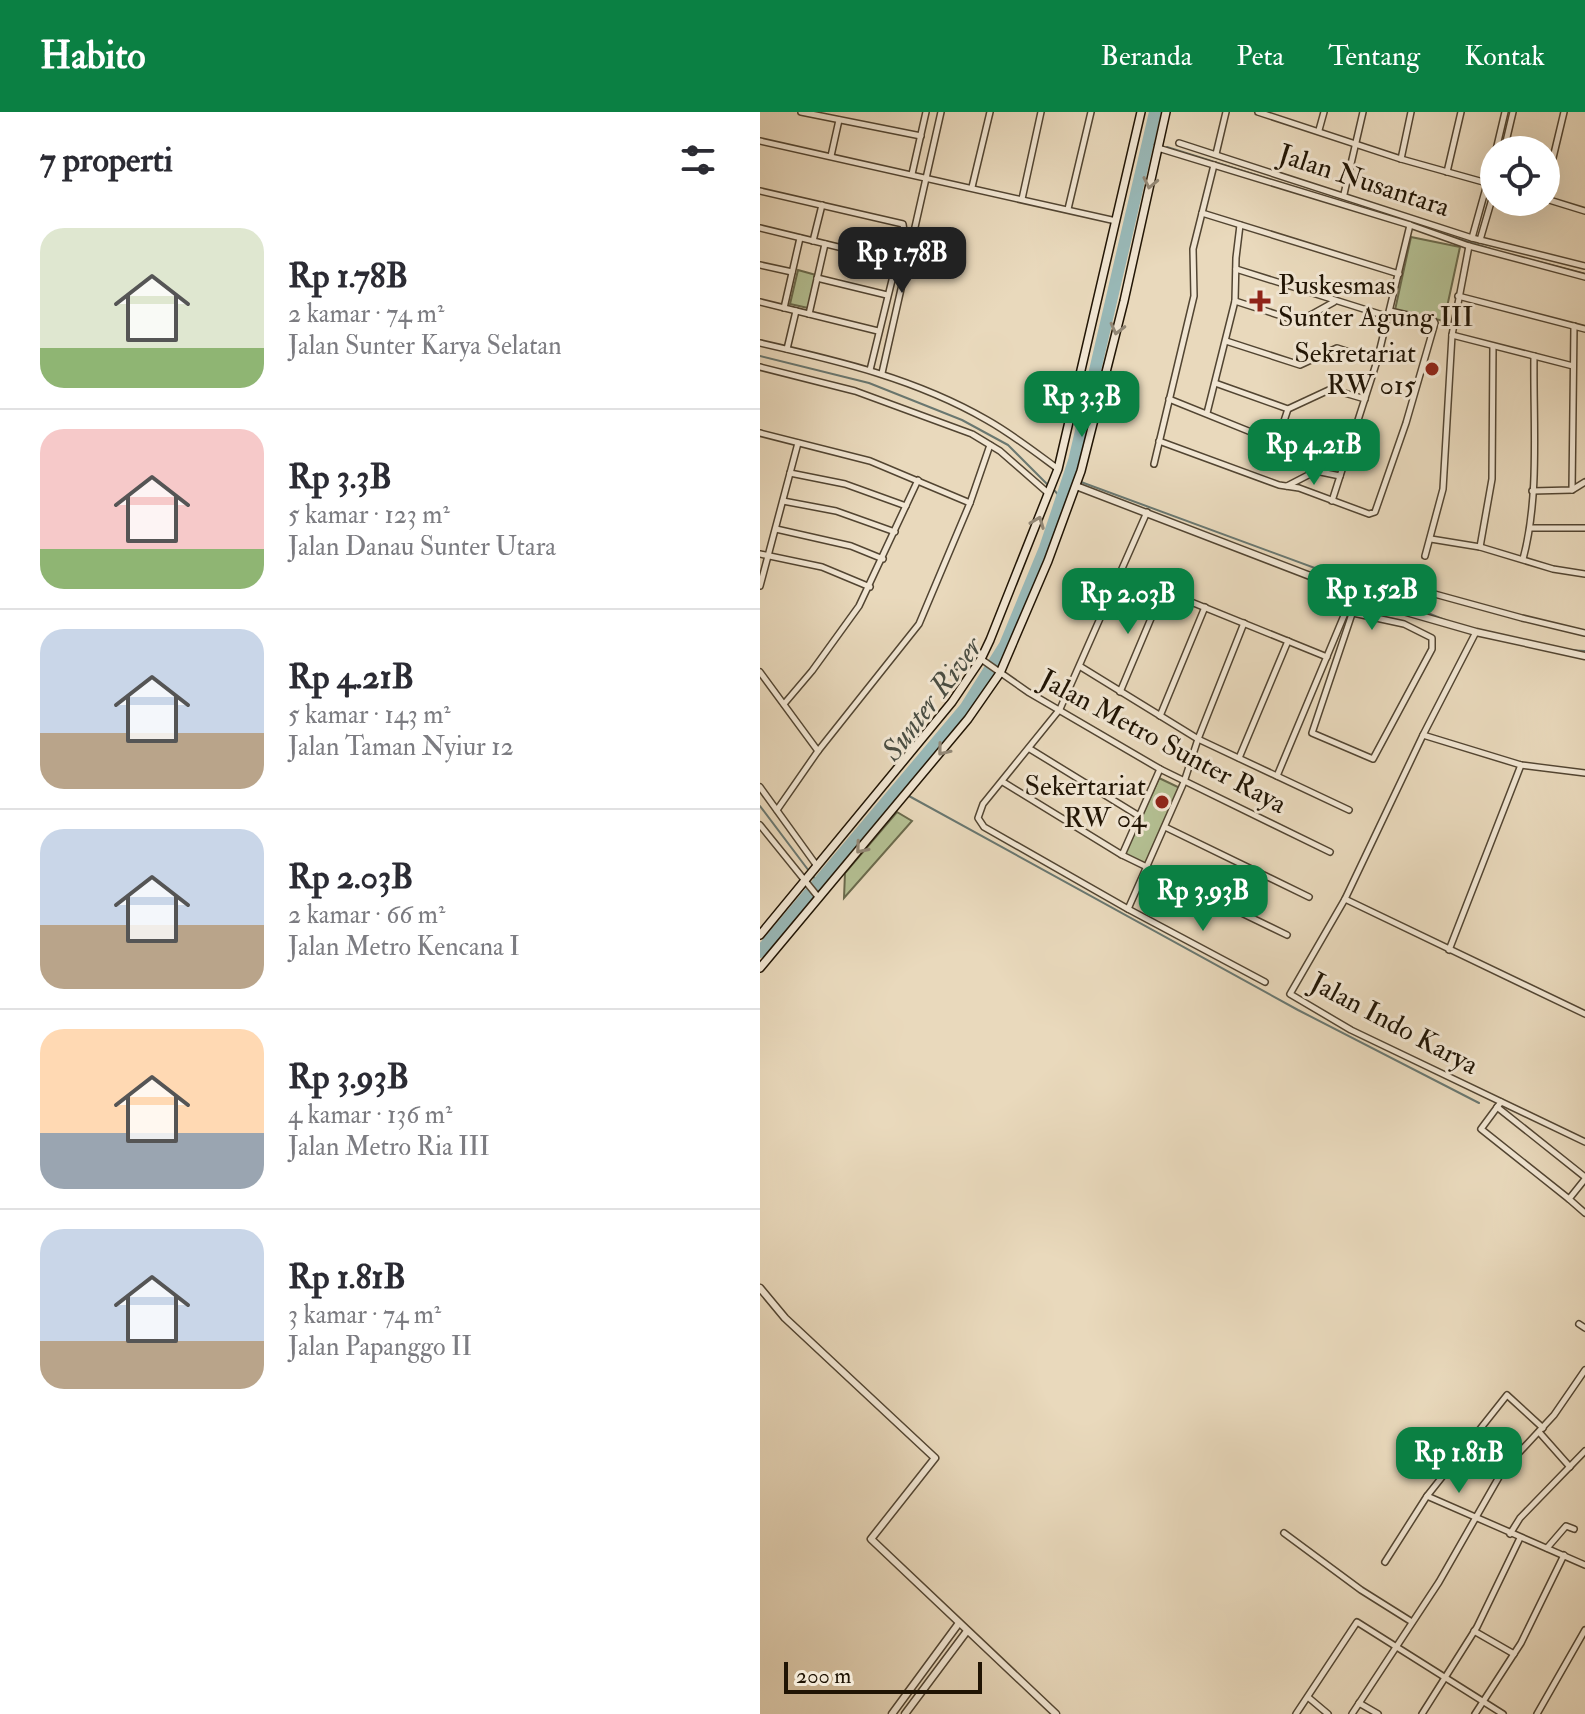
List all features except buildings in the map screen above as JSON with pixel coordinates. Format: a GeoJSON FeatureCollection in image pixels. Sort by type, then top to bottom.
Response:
{"type":"FeatureCollection","features":[{"type":"Feature","properties":{"kind":"main road"},"geometry":{"type":"LineString","coordinates":[[760,935],[807,882],[984,661],[1058,471],[1141,112]]}},
{"type":"Feature","properties":{"kind":"main road"},"geometry":{"type":"LineString","coordinates":[[760,968],[968,719],[998,672],[1038,585],[1081,471],[1124,301],[1166,112]]}},
{"type":"Feature","properties":{"kind":"street"},"geometry":{"type":"LineString","coordinates":[[801,112],[829,115],[839,120],[921,136]]}},
{"type":"Feature","properties":{"kind":"street"},"geometry":{"type":"LineString","coordinates":[[851,122],[853,112]]}},
{"type":"Feature","properties":{"kind":"street"},"geometry":{"type":"LineString","coordinates":[[912,174],[926,112]]}},
{"type":"Feature","properties":{"kind":"street"},"geometry":{"type":"LineString","coordinates":[[882,373],[941,112]]}},
{"type":"Feature","properties":{"kind":"street"},"geometry":{"type":"LineString","coordinates":[[972,187],[990,112]]}},
{"type":"Feature","properties":{"kind":"street"},"geometry":{"type":"LineString","coordinates":[[1022,199],[1041,112]]}},
{"type":"Feature","properties":{"kind":"street"},"geometry":{"type":"LineString","coordinates":[[1068,209],[1091,112]]}},
{"type":"Feature","properties":{"kind":"street"},"geometry":{"type":"LineString","coordinates":[[1216,154],[1226,112]]}},
{"type":"Feature","properties":{"kind":"street"},"geometry":{"type":"LineString","coordinates":[[1258,112],[1276,115],[1401,159],[1480,181]]}},
{"type":"Feature","properties":{"kind":"street"},"geometry":{"type":"LineString","coordinates":[[1319,130],[1324,112]]}},
{"type":"Feature","properties":{"kind":"street"},"geometry":{"type":"LineString","coordinates":[[1344,194],[1363,112]]}},
{"type":"Feature","properties":{"kind":"street"},"geometry":{"type":"LineString","coordinates":[[1401,159],[1411,112]]}},
{"type":"Feature","properties":{"kind":"street"},"geometry":{"type":"LineString","coordinates":[[1447,172],[1461,112]]}},
{"type":"Feature","properties":{"kind":"street"},"geometry":{"type":"LineString","coordinates":[[1499,136],[1505,112]]}},
{"type":"Feature","properties":{"kind":"street"},"geometry":{"type":"LineString","coordinates":[[1507,136],[1513,112]]}},
{"type":"Feature","properties":{"kind":"street"},"geometry":{"type":"LineString","coordinates":[[1558,136],[1564,112]]}},
{"type":"Feature","properties":{"kind":"street"},"geometry":{"type":"LineString","coordinates":[[831,156],[839,120]]}},
{"type":"Feature","properties":{"kind":"street"},"geometry":{"type":"LineString","coordinates":[[760,141],[1116,221]]}},
{"type":"Feature","properties":{"kind":"street","name":"Jalan Nusantara"},"geometry":{"type":"LineString","coordinates":[[1179,143],[1472,238],[1585,266]]}},
{"type":"Feature","properties":{"kind":"street"},"geometry":{"type":"LineString","coordinates":[[1158,148],[1469,246],[1585,277]]}},
{"type":"Feature","properties":{"kind":"street"},"geometry":{"type":"LineString","coordinates":[[1154,464],[1194,296],[1192,256],[1214,165]]}},
{"type":"Feature","properties":{"kind":"street"},"geometry":{"type":"LineString","coordinates":[[760,191],[903,224],[904,231],[870,370]]}},
{"type":"Feature","properties":{"kind":"street"},"geometry":{"type":"LineString","coordinates":[[1560,203],[1585,211]]}},
{"type":"Feature","properties":{"kind":"street"},"geometry":{"type":"LineString","coordinates":[[813,241],[822,205]]}},
{"type":"Feature","properties":{"kind":"street"},"geometry":{"type":"LineString","coordinates":[[1202,213],[1399,274]]}},
{"type":"Feature","properties":{"kind":"street"},"geometry":{"type":"LineString","coordinates":[[1472,238],[1480,215]]}},
{"type":"Feature","properties":{"kind":"street"},"geometry":{"type":"LineString","coordinates":[[1480,240],[1487,216]]}},
{"type":"Feature","properties":{"kind":"street"},"geometry":{"type":"LineString","coordinates":[[1207,413],[1235,301],[1240,225]]}},
{"type":"Feature","properties":{"kind":"street"},"geometry":{"type":"LineString","coordinates":[[1332,501],[1377,361],[1410,225]]}},
{"type":"Feature","properties":{"kind":"street"},"geometry":{"type":"LineString","coordinates":[[760,228],[896,261]]}},
{"type":"Feature","properties":{"kind":"street"},"geometry":{"type":"LineString","coordinates":[[784,308],[800,238]]}},
{"type":"Feature","properties":{"kind":"street"},"geometry":{"type":"LineString","coordinates":[[809,314],[825,244]]}},
{"type":"Feature","properties":{"kind":"street"},"geometry":{"type":"LineString","coordinates":[[1425,556],[1443,489],[1452,335],[1469,246]]}},
{"type":"Feature","properties":{"kind":"street"},"geometry":{"type":"LineString","coordinates":[[760,265],[792,272]]}},
{"type":"Feature","properties":{"kind":"street"},"geometry":{"type":"LineString","coordinates":[[1159,441],[1369,514],[1377,510],[1434,321],[1335,301],[1236,269]]}},
{"type":"Feature","properties":{"kind":"street"},"geometry":{"type":"LineString","coordinates":[[817,278],[887,295]]}},
{"type":"Feature","properties":{"kind":"street"},"geometry":{"type":"LineString","coordinates":[[1458,296],[1585,329]]}},
{"type":"Feature","properties":{"kind":"street"},"geometry":{"type":"LineString","coordinates":[[1235,301],[1294,320],[1307,317],[1335,301]]}},
{"type":"Feature","properties":{"kind":"street"},"geometry":{"type":"LineString","coordinates":[[760,302],[878,331]]}},
{"type":"Feature","properties":{"kind":"street"},"geometry":{"type":"LineString","coordinates":[[787,349],[796,311]]}},
{"type":"Feature","properties":{"kind":"street"},"geometry":{"type":"LineString","coordinates":[[1572,490],[1574,326]]}},
{"type":"Feature","properties":{"kind":"street"},"geometry":{"type":"LineString","coordinates":[[1452,335],[1573,366]]}},
{"type":"Feature","properties":{"kind":"street"},"geometry":{"type":"LineString","coordinates":[[1226,341],[1300,365],[1337,348],[1377,361]]}},
{"type":"Feature","properties":{"kind":"street"},"geometry":{"type":"LineString","coordinates":[[760,343],[882,373],[987,419],[1058,471]]}},
{"type":"Feature","properties":{"kind":"street"},"geometry":{"type":"LineString","coordinates":[[1480,547],[1492,479],[1493,346]]}},
{"type":"Feature","properties":{"kind":"street"},"geometry":{"type":"LineString","coordinates":[[1523,559],[1530,528],[1534,356]]}},
{"type":"Feature","properties":{"kind":"street"},"geometry":{"type":"LineString","coordinates":[[760,367],[886,401],[972,434],[1050,491]]}},
{"type":"Feature","properties":{"kind":"street"},"geometry":{"type":"LineString","coordinates":[[1215,383],[1288,409],[1331,389],[1365,399]]}},
{"type":"Feature","properties":{"kind":"street"},"geometry":{"type":"LineString","coordinates":[[1169,399],[1277,442],[1293,445],[1326,430],[1354,436]]}},
{"type":"Feature","properties":{"kind":"street"},"geometry":{"type":"LineString","coordinates":[[1277,442],[1288,409]]}},
{"type":"Feature","properties":{"kind":"street"},"geometry":{"type":"LineString","coordinates":[[760,433],[870,461],[970,503]]}},
{"type":"Feature","properties":{"kind":"street"},"geometry":{"type":"LineString","coordinates":[[760,586],[798,443]]}},
{"type":"Feature","properties":{"kind":"street"},"geometry":{"type":"LineString","coordinates":[[777,810],[818,751],[911,637],[924,614],[970,503],[990,445]]}},
{"type":"Feature","properties":{"kind":"street"},"geometry":{"type":"LineString","coordinates":[[1286,486],[1316,471],[1340,476]]}},
{"type":"Feature","properties":{"kind":"street"},"geometry":{"type":"LineString","coordinates":[[790,473],[845,484],[906,506]]}},
{"type":"Feature","properties":{"kind":"street"},"geometry":{"type":"LineString","coordinates":[[784,704],[839,635],[870,587],[918,480]]}},
{"type":"Feature","properties":{"kind":"street"},"geometry":{"type":"LineString","coordinates":[[1532,491],[1572,490],[1585,482]]}},
{"type":"Feature","properties":{"kind":"street"},"geometry":{"type":"LineString","coordinates":[[1077,484],[1355,595],[1476,632],[1585,656]]}},
{"type":"Feature","properties":{"kind":"street"},"geometry":{"type":"LineString","coordinates":[[783,501],[849,515],[895,532]]}},
{"type":"Feature","properties":{"kind":"street"},"geometry":{"type":"LineString","coordinates":[[1147,512],[1060,709],[979,811],[980,822],[1128,909],[1265,982]]}},
{"type":"Feature","properties":{"kind":"street"},"geometry":{"type":"LineString","coordinates":[[1530,528],[1585,528]]}},
{"type":"Feature","properties":{"kind":"street"},"geometry":{"type":"LineString","coordinates":[[776,529],[851,546],[883,559]]}},
{"type":"Feature","properties":{"kind":"street"},"geometry":{"type":"LineString","coordinates":[[1431,539],[1480,547],[1553,569],[1585,574]]}},
{"type":"Feature","properties":{"kind":"street"},"geometry":{"type":"LineString","coordinates":[[760,554],[822,567],[870,587]]}},
{"type":"Feature","properties":{"kind":"street"},"geometry":{"type":"LineString","coordinates":[[1122,574],[1327,657]]}},
{"type":"Feature","properties":{"kind":"street"},"geometry":{"type":"LineString","coordinates":[[1120,692],[1163,590]]}},
{"type":"Feature","properties":{"kind":"street"},"geometry":{"type":"LineString","coordinates":[[1420,590],[1585,633]]}},
{"type":"Feature","properties":{"kind":"street"},"geometry":{"type":"LineString","coordinates":[[1353,613],[1401,624],[1430,636],[1432,649],[1376,756],[1367,758],[1312,733],[1353,613],[1355,595]]}},
{"type":"Feature","properties":{"kind":"street"},"geometry":{"type":"LineString","coordinates":[[1277,776],[1355,595]]}},
{"type":"Feature","properties":{"kind":"street"},"geometry":{"type":"LineString","coordinates":[[1160,716],[1205,607]]}},
{"type":"Feature","properties":{"kind":"street"},"geometry":{"type":"LineString","coordinates":[[1401,624],[1406,612]]}},
{"type":"Feature","properties":{"kind":"street"},"geometry":{"type":"LineString","coordinates":[[1128,909],[1184,782],[1244,623]]}},
{"type":"Feature","properties":{"kind":"street","name":"Jalan Indo Karya"},"geometry":{"type":"LineString","coordinates":[[1476,632],[1345,899],[1290,994],[1351,1030],[1499,1105],[1585,1142]]}},
{"type":"Feature","properties":{"kind":"street"},"geometry":{"type":"LineString","coordinates":[[1239,758],[1288,641]]}},
{"type":"Feature","properties":{"kind":"street","name":"Jalan Metro Sunter Raya"},"geometry":{"type":"LineString","coordinates":[[984,661],[1160,769],[1330,852]]}},
{"type":"Feature","properties":{"kind":"street"},"geometry":{"type":"LineString","coordinates":[[1081,667],[1198,739],[1349,810]]}},
{"type":"Feature","properties":{"kind":"street"},"geometry":{"type":"LineString","coordinates":[[760,672],[818,751]]}},
{"type":"Feature","properties":{"kind":"street"},"geometry":{"type":"LineString","coordinates":[[1423,735],[1521,765],[1585,773]]}},
{"type":"Feature","properties":{"kind":"street"},"geometry":{"type":"LineString","coordinates":[[1030,749],[1139,816]]}},
{"type":"Feature","properties":{"kind":"street"},"geometry":{"type":"LineString","coordinates":[[1449,950],[1521,765]]}},
{"type":"Feature","properties":{"kind":"street"},"geometry":{"type":"LineString","coordinates":[[1122,855],[1160,769]]}},
{"type":"Feature","properties":{"kind":"street"},"geometry":{"type":"LineString","coordinates":[[1003,782],[1122,855],[1287,935]]}},
{"type":"Feature","properties":{"kind":"street"},"geometry":{"type":"LineString","coordinates":[[760,787],[817,868]]}},
{"type":"Feature","properties":{"kind":"street"},"geometry":{"type":"LineString","coordinates":[[760,825],[817,897]]}},
{"type":"Feature","properties":{"kind":"street"},"geometry":{"type":"LineString","coordinates":[[1165,827],[1309,897]]}},
{"type":"Feature","properties":{"kind":"street"},"geometry":{"type":"LineString","coordinates":[[1345,899],[1585,1014]]}},
{"type":"Feature","properties":{"kind":"street"},"geometry":{"type":"LineString","coordinates":[[1569,1199],[1585,1178],[1499,1105],[1481,1129],[1585,1213]]}},
{"type":"Feature","properties":{"kind":"street"},"geometry":{"type":"LineString","coordinates":[[760,1288],[785,1318],[935,1458],[871,1539],[1056,1714]]}},
{"type":"Feature","properties":{"kind":"street"},"geometry":{"type":"LineString","coordinates":[[1352,1714],[1477,1519],[1503,1470],[1541,1430],[1585,1370]]}},
{"type":"Feature","properties":{"kind":"street"},"geometry":{"type":"LineString","coordinates":[[1385,1562],[1427,1496],[1507,1395],[1541,1430],[1570,1467]]}},
{"type":"Feature","properties":{"kind":"street"},"geometry":{"type":"LineString","coordinates":[[1510,1534],[1520,1518],[1585,1451]]}},
{"type":"Feature","properties":{"kind":"street"},"geometry":{"type":"LineString","coordinates":[[1427,1496],[1585,1565]]}},
{"type":"Feature","properties":{"kind":"street"},"geometry":{"type":"LineString","coordinates":[[1547,1548],[1566,1526],[1574,1529]]}},
{"type":"Feature","properties":{"kind":"street"},"geometry":{"type":"LineString","coordinates":[[1284,1533],[1361,1590],[1412,1622]]}},
{"type":"Feature","properties":{"kind":"street"},"geometry":{"type":"LineString","coordinates":[[1422,1714],[1474,1631],[1520,1538]]}},
{"type":"Feature","properties":{"kind":"street"},"geometry":{"type":"LineString","coordinates":[[1475,1714],[1514,1654],[1564,1555]]}},
{"type":"Feature","properties":{"kind":"street"},"geometry":{"type":"LineString","coordinates":[[1296,1714],[1355,1622],[1503,1714]]}},
{"type":"Feature","properties":{"kind":"street"},"geometry":{"type":"LineString","coordinates":[[892,1714],[959,1623]]}},
{"type":"Feature","properties":{"kind":"street"},"geometry":{"type":"LineString","coordinates":[[1537,1714],[1585,1630]]}},
{"type":"Feature","properties":{"kind":"street"},"geometry":{"type":"LineString","coordinates":[[905,1714],[967,1631]]}},
{"type":"Feature","properties":{"kind":"street"},"geometry":{"type":"LineString","coordinates":[[1474,1631],[1514,1654]]}},
{"type":"Feature","properties":{"kind":"street"},"geometry":{"type":"LineString","coordinates":[[1309,1698],[1328,1714]]}},
{"type":"Feature","properties":{"kind":"street"},"geometry":{"type":"LineString","coordinates":[[1359,1703],[1378,1714]]}},
{"type":"Feature","properties":{"kind":"green space"},"geometry":{"type":"Polygon","coordinates":[[[1411,237],[1460,247],[1444,321],[1395,310],[1411,237]]]}},
{"type":"Feature","properties":{"kind":"green space"},"geometry":{"type":"Polygon","coordinates":[[[798,270],[816,275],[808,308],[790,304],[798,270]]]}},
{"type":"Feature","properties":{"kind":"green space"},"geometry":{"type":"Polygon","coordinates":[[[1159,778],[1180,788],[1146,864],[1124,855],[1159,778]]]}},
{"type":"Feature","properties":{"kind":"green space"},"geometry":{"type":"Polygon","coordinates":[[[898,791],[903,795],[825,890],[819,884],[898,791]]]}},
{"type":"Feature","properties":{"kind":"green space"},"geometry":{"type":"Polygon","coordinates":[[[897,812],[912,821],[844,898],[845,873],[897,812]]]}},
{"type":"Feature","properties":{"kind":"waterway","name":"Sunter River"},"geometry":{"type":"LineString","coordinates":[[760,952],[966,707],[1005,645],[1045,548],[1074,461],[1155,112]]}},
{"type":"Feature","properties":{"kind":"waterway","name":"Sunter River"},"geometry":{"type":"LineString","coordinates":[[1147,143],[1153,144]]}},
{"type":"Feature","properties":{"kind":"waterway"},"geometry":{"type":"LineString","coordinates":[[1167,147],[1491,249]]}},
{"type":"Feature","properties":{"kind":"waterway"},"geometry":{"type":"LineString","coordinates":[[1524,258],[1585,274]]}},
{"type":"Feature","properties":{"kind":"waterway"},"geometry":{"type":"LineString","coordinates":[[760,356],[869,383],[962,420],[1008,445],[1049,486]]}},
{"type":"Feature","properties":{"kind":"waterway"},"geometry":{"type":"LineString","coordinates":[[1081,482],[1342,578],[1445,620]]}},
{"type":"Feature","properties":{"kind":"waterway"},"geometry":{"type":"LineString","coordinates":[[1054,490],[1062,499]]}},
{"type":"Feature","properties":{"kind":"waterway"},"geometry":{"type":"LineString","coordinates":[[1568,650],[1585,651]]}},
{"type":"Feature","properties":{"kind":"waterway"},"geometry":{"type":"LineString","coordinates":[[909,796],[1298,1010],[1479,1103]]}},
{"type":"Feature","properties":{"kind":"waterway"},"geometry":{"type":"LineString","coordinates":[[760,806],[818,883]]}},
{"type":"Feature","properties":{"kind":"place","name":"Puskesmas Sunter Agung III"},"geometry":{"type":"Point","coordinates":[1260,301]}},
{"type":"Feature","properties":{"kind":"place","name":"Sekretariat RW 015"},"geometry":{"type":"Point","coordinates":[1432,369]}},
{"type":"Feature","properties":{"kind":"place","name":"Sekertariat RW 04"},"geometry":{"type":"Point","coordinates":[1162,802]}}]}
